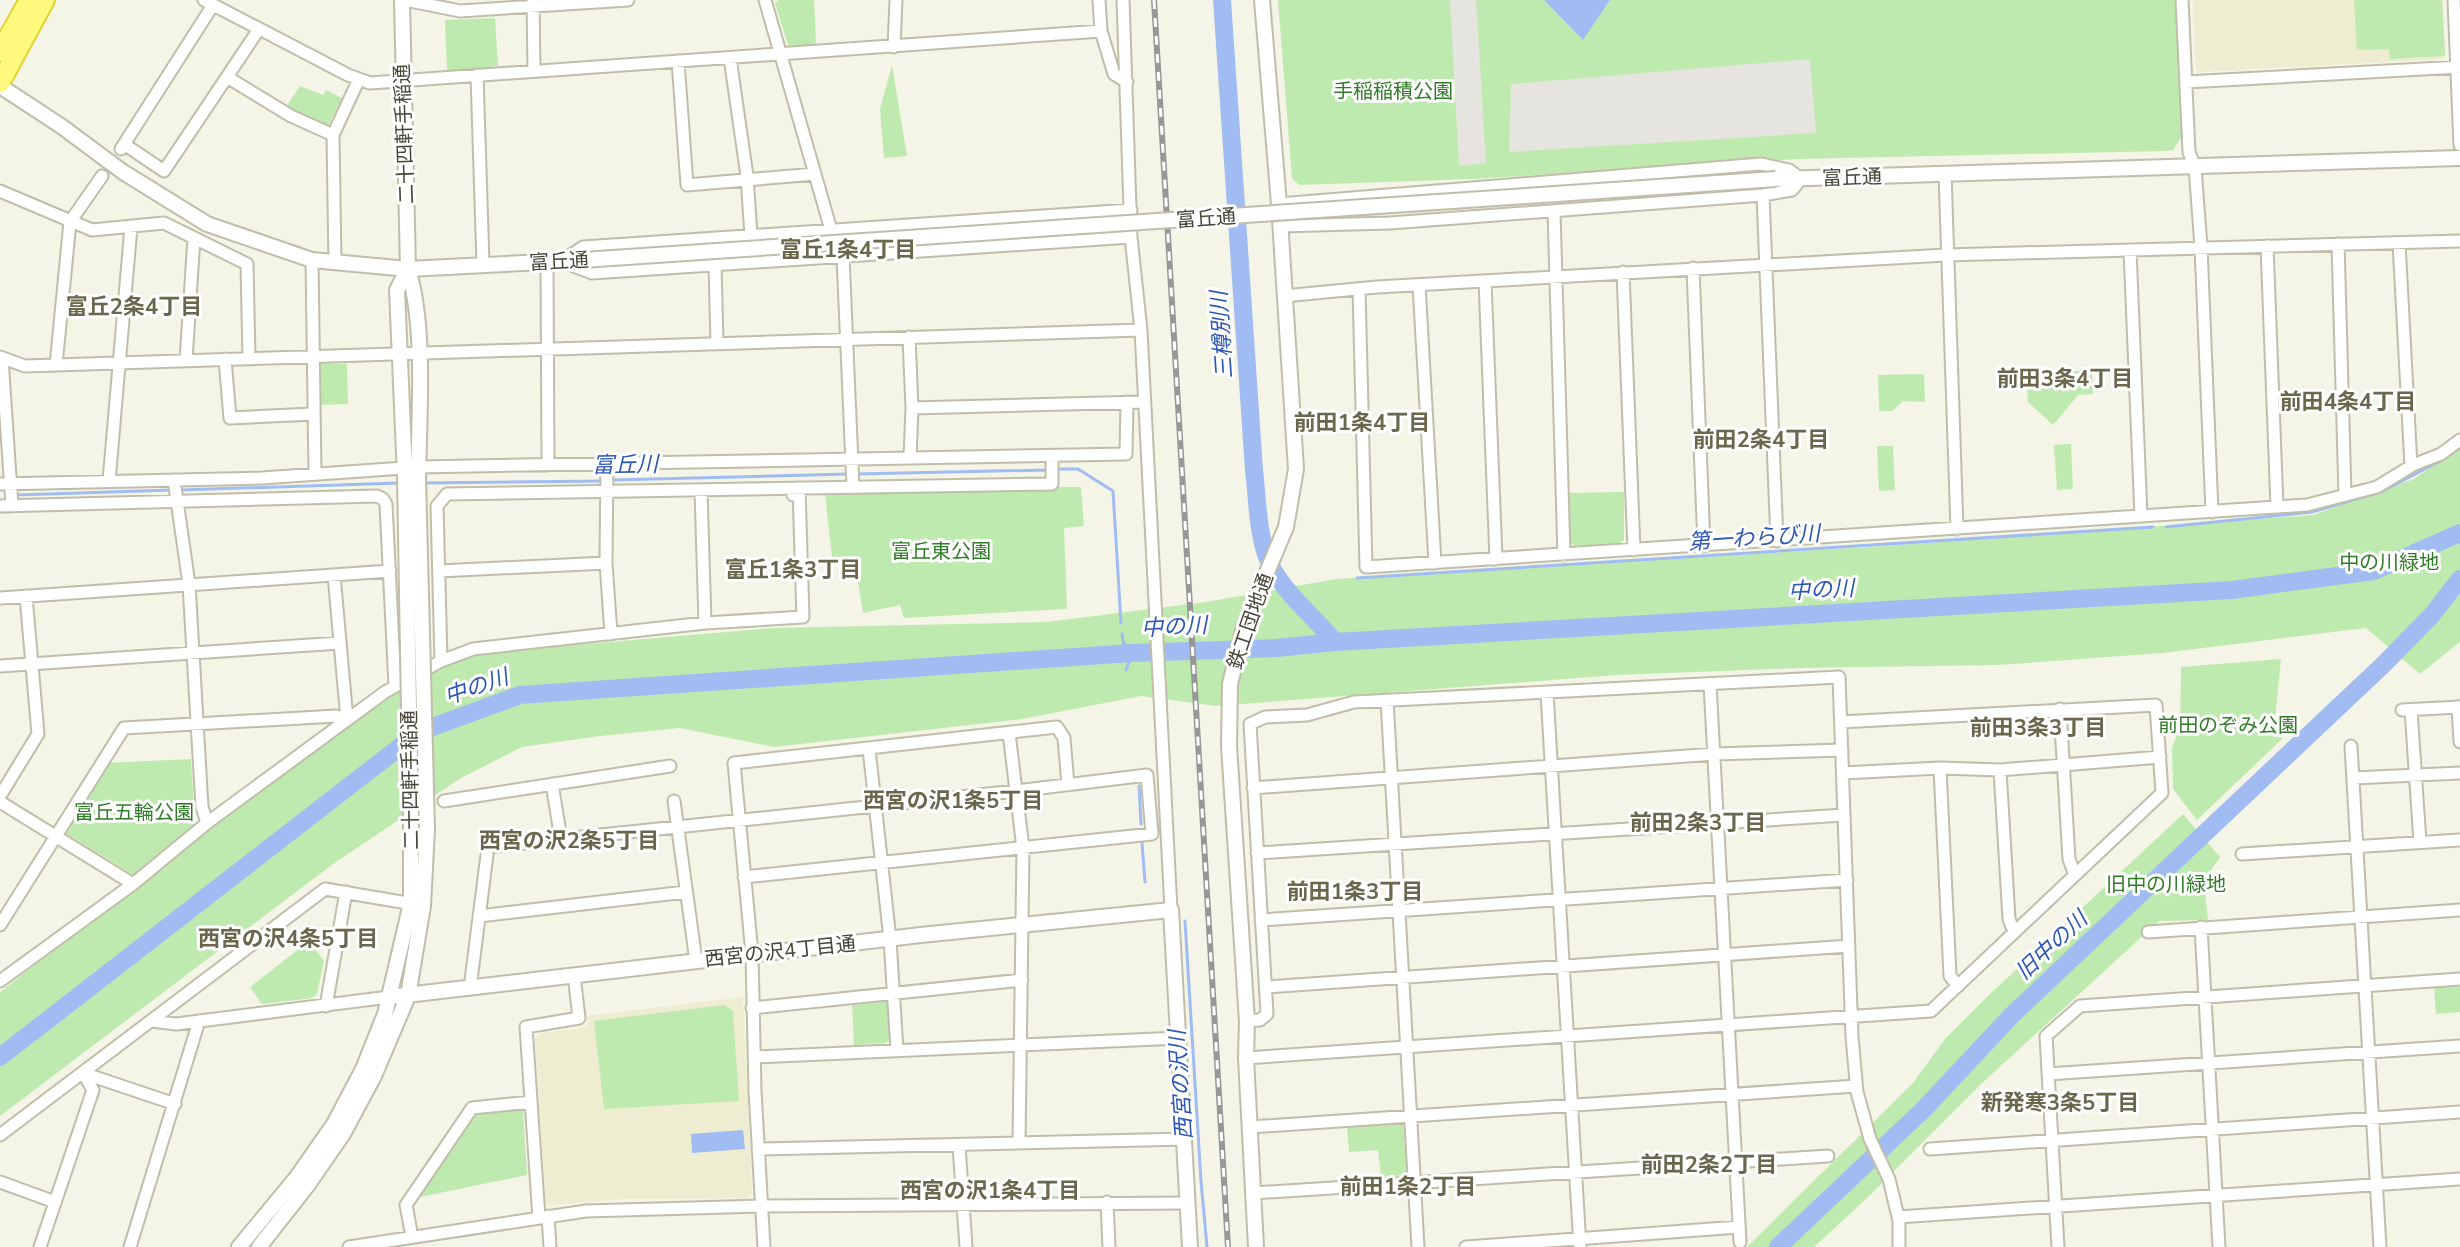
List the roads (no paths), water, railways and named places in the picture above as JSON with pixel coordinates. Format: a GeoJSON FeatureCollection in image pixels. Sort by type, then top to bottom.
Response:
{"type":"FeatureCollection","features":[{"type":"Feature","properties":{"kind":"highway"},"geometry":{"type":"LineString","coordinates":[[0,52],[29,0]]}},
{"type":"Feature","properties":{"kind":"highway"},"geometry":{"type":"LineString","coordinates":[[0,84],[45,0]]}},
{"type":"Feature","properties":{"kind":"street"},"geometry":{"type":"LineString","coordinates":[[403,0],[460,5],[628,0]]}},
{"type":"Feature","properties":{"kind":"street","name":"二十四軒手稲通"},"geometry":{"type":"LineString","coordinates":[[239,1247],[297,1177],[334,1124],[363,1069],[417,904],[411,823],[411,472],[418,353],[416,293],[408,269],[402,79],[403,0]]}},
{"type":"Feature","properties":{"kind":"street"},"geometry":{"type":"LineString","coordinates":[[765,0],[831,230]]}},
{"type":"Feature","properties":{"kind":"street"},"geometry":{"type":"LineString","coordinates":[[894,47],[896,0]]}},
{"type":"Feature","properties":{"kind":"street"},"geometry":{"type":"LineString","coordinates":[[1099,0],[1101,31],[1114,74],[1127,82]]}},
{"type":"Feature","properties":{"kind":"street"},"geometry":{"type":"LineString","coordinates":[[1123,0],[1131,237],[1141,330],[1190,1247]]}},
{"type":"Feature","properties":{"kind":"street","name":"鉄工団地通"},"geometry":{"type":"LineString","coordinates":[[1256,1247],[1246,1058],[1247,1021],[1229,746],[1230,684],[1244,627],[1286,527],[1296,469],[1262,0]]}},
{"type":"Feature","properties":{"kind":"street"},"geometry":{"type":"LineString","coordinates":[[2182,0],[2189,152],[2195,167],[2201,247],[2212,512]]}},
{"type":"Feature","properties":{"kind":"street"},"geometry":{"type":"LineString","coordinates":[[2454,0],[2460,145]]}},
{"type":"Feature","properties":{"kind":"street"},"geometry":{"type":"LineString","coordinates":[[259,29],[164,171],[122,147],[208,2],[370,83],[1101,31]]}},
{"type":"Feature","properties":{"kind":"street"},"geometry":{"type":"LineString","coordinates":[[533,3],[534,71]]}},
{"type":"Feature","properties":{"kind":"street"},"geometry":{"type":"LineString","coordinates":[[730,58],[748,180],[751,236]]}},
{"type":"Feature","properties":{"kind":"street"},"geometry":{"type":"LineString","coordinates":[[678,61],[687,185],[815,174]]}},
{"type":"Feature","properties":{"kind":"street"},"geometry":{"type":"LineString","coordinates":[[2186,82],[2459,67]]}},
{"type":"Feature","properties":{"kind":"street"},"geometry":{"type":"LineString","coordinates":[[477,75],[483,263]]}},
{"type":"Feature","properties":{"kind":"street"},"geometry":{"type":"LineString","coordinates":[[227,77],[291,116],[333,135]]}},
{"type":"Feature","properties":{"kind":"street"},"geometry":{"type":"LineString","coordinates":[[335,263],[333,135],[359,79]]}},
{"type":"Feature","properties":{"kind":"street","name":"富丘通"},"geometry":{"type":"LineString","coordinates":[[0,84],[123,172],[207,224],[312,260],[408,269],[483,263],[555,262],[1776,179],[2460,158]]}},
{"type":"Feature","properties":{"kind":"street"},"geometry":{"type":"LineString","coordinates":[[1279,204],[1761,164],[1789,170],[1801,179],[1792,190],[1763,195],[1390,223],[1280,226]]}},
{"type":"Feature","properties":{"kind":"street"},"geometry":{"type":"LineString","coordinates":[[1945,174],[1957,529]]}},
{"type":"Feature","properties":{"kind":"street"},"geometry":{"type":"LineString","coordinates":[[56,365],[70,222],[102,176]]}},
{"type":"Feature","properties":{"kind":"street"},"geometry":{"type":"LineString","coordinates":[[0,191],[92,230],[164,223],[247,264],[249,358]]}},
{"type":"Feature","properties":{"kind":"street"},"geometry":{"type":"LineString","coordinates":[[1763,195],[1777,541]]}},
{"type":"Feature","properties":{"kind":"street"},"geometry":{"type":"LineString","coordinates":[[555,262],[583,247],[1131,210]]}},
{"type":"Feature","properties":{"kind":"street"},"geometry":{"type":"LineString","coordinates":[[1554,211],[1564,555]]}},
{"type":"Feature","properties":{"kind":"street"},"geometry":{"type":"LineString","coordinates":[[109,481],[131,227]]}},
{"type":"Feature","properties":{"kind":"street"},"geometry":{"type":"LineString","coordinates":[[555,262],[592,273],[1131,237]]}},
{"type":"Feature","properties":{"kind":"street"},"geometry":{"type":"LineString","coordinates":[[186,360],[194,238]]}},
{"type":"Feature","properties":{"kind":"street"},"geometry":{"type":"LineString","coordinates":[[1284,296],[1555,276],[1946,255],[2460,241]]}},
{"type":"Feature","properties":{"kind":"street"},"geometry":{"type":"LineString","coordinates":[[2399,243],[2411,466]]}},
{"type":"Feature","properties":{"kind":"street"},"geometry":{"type":"LineString","coordinates":[[2338,244],[2345,495]]}},
{"type":"Feature","properties":{"kind":"street"},"geometry":{"type":"LineString","coordinates":[[2267,246],[2277,507]]}},
{"type":"Feature","properties":{"kind":"street"},"geometry":{"type":"LineString","coordinates":[[2130,250],[2141,516]]}},
{"type":"Feature","properties":{"kind":"street"},"geometry":{"type":"LineString","coordinates":[[843,257],[853,484]]}},
{"type":"Feature","properties":{"kind":"street"},"geometry":{"type":"LineString","coordinates":[[312,260],[315,474]]}},
{"type":"Feature","properties":{"kind":"street"},"geometry":{"type":"LineString","coordinates":[[548,465],[549,349],[555,262]]}},
{"type":"Feature","properties":{"kind":"street"},"geometry":{"type":"LineString","coordinates":[[715,265],[717,343]]}},
{"type":"Feature","properties":{"kind":"street"},"geometry":{"type":"LineString","coordinates":[[1693,268],[1704,546]]}},
{"type":"Feature","properties":{"kind":"street","name":"二十四軒手稲通"},"geometry":{"type":"LineString","coordinates":[[259,1247],[343,1134],[374,1076],[408,996],[427,829],[411,472],[397,290],[408,269]]}},
{"type":"Feature","properties":{"kind":"street"},"geometry":{"type":"LineString","coordinates":[[1623,272],[1634,550]]}},
{"type":"Feature","properties":{"kind":"street"},"geometry":{"type":"LineString","coordinates":[[1485,281],[1496,559]]}},
{"type":"Feature","properties":{"kind":"street"},"geometry":{"type":"LineString","coordinates":[[1419,285],[1435,563]]}},
{"type":"Feature","properties":{"kind":"street"},"geometry":{"type":"LineString","coordinates":[[1359,289],[1366,567],[2307,505],[2377,487],[2411,466],[2441,454],[2460,440]]}},
{"type":"Feature","properties":{"kind":"street"},"geometry":{"type":"LineString","coordinates":[[8,495],[1,357],[25,366],[1141,330]]}},
{"type":"Feature","properties":{"kind":"street"},"geometry":{"type":"LineString","coordinates":[[909,337],[912,408],[910,458]]}},
{"type":"Feature","properties":{"kind":"street"},"geometry":{"type":"LineString","coordinates":[[225,359],[230,418],[313,414]]}},
{"type":"Feature","properties":{"kind":"street"},"geometry":{"type":"LineString","coordinates":[[8,495],[109,481],[175,490],[315,474],[548,465],[607,467],[1126,454],[1127,402]]}},
{"type":"Feature","properties":{"kind":"street"},"geometry":{"type":"LineString","coordinates":[[912,408],[1144,402]]}},
{"type":"Feature","properties":{"kind":"street"},"geometry":{"type":"LineString","coordinates":[[441,661],[437,506],[447,494],[607,489],[796,491],[853,484],[1052,484],[1052,457]]}},
{"type":"Feature","properties":{"kind":"street"},"geometry":{"type":"LineString","coordinates":[[607,467],[606,563],[611,634]]}},
{"type":"Feature","properties":{"kind":"street"},"geometry":{"type":"LineString","coordinates":[[8,495],[175,490],[377,496],[386,504],[395,686]]}},
{"type":"Feature","properties":{"kind":"street"},"geometry":{"type":"LineString","coordinates":[[175,490],[189,584],[202,807],[207,823]]}},
{"type":"Feature","properties":{"kind":"street"},"geometry":{"type":"LineString","coordinates":[[701,490],[705,623]]}},
{"type":"Feature","properties":{"kind":"street"},"geometry":{"type":"LineString","coordinates":[[0,981],[133,884],[207,823],[347,720],[395,686],[441,661],[473,649],[705,623],[803,617],[796,491]]}},
{"type":"Feature","properties":{"kind":"street"},"geometry":{"type":"LineString","coordinates":[[439,571],[606,563]]}},
{"type":"Feature","properties":{"kind":"street"},"geometry":{"type":"LineString","coordinates":[[0,598],[390,571]]}},
{"type":"Feature","properties":{"kind":"street"},"geometry":{"type":"LineString","coordinates":[[334,575],[347,720]]}},
{"type":"Feature","properties":{"kind":"street"},"geometry":{"type":"LineString","coordinates":[[0,796],[38,734],[26,596]]}},
{"type":"Feature","properties":{"kind":"street"},"geometry":{"type":"LineString","coordinates":[[0,666],[340,643]]}},
{"type":"Feature","properties":{"kind":"street"},"geometry":{"type":"LineString","coordinates":[[1247,1021],[1260,1020],[1267,1014],[1250,724],[1265,717],[1307,715],[1354,702],[1839,677],[1856,1086],[1870,1139],[1889,1179],[1898,1217],[1899,1247]]}},
{"type":"Feature","properties":{"kind":"street"},"geometry":{"type":"LineString","coordinates":[[1710,684],[1740,1242]]}},
{"type":"Feature","properties":{"kind":"street"},"geometry":{"type":"LineString","coordinates":[[1547,693],[1579,1243]]}},
{"type":"Feature","properties":{"kind":"street"},"geometry":{"type":"LineString","coordinates":[[1387,700],[1418,1247]]}},
{"type":"Feature","properties":{"kind":"street"},"geometry":{"type":"LineString","coordinates":[[1246,1058],[1931,1011],[2162,793],[2156,705],[1841,722]]}},
{"type":"Feature","properties":{"kind":"street"},"geometry":{"type":"LineString","coordinates":[[2420,842],[2407,710],[2459,707],[2460,742]]}},
{"type":"Feature","properties":{"kind":"street"},"geometry":{"type":"LineString","coordinates":[[2060,709],[2069,859],[2075,875]]}},
{"type":"Feature","properties":{"kind":"street"},"geometry":{"type":"LineString","coordinates":[[0,925],[124,728],[336,716],[347,720]]}},
{"type":"Feature","properties":{"kind":"street"},"geometry":{"type":"LineString","coordinates":[[764,1247],[752,954],[734,763],[1057,727],[1064,738],[1068,785]]}},
{"type":"Feature","properties":{"kind":"street"},"geometry":{"type":"LineString","coordinates":[[1009,733],[1023,848],[1019,1143]]}},
{"type":"Feature","properties":{"kind":"street"},"geometry":{"type":"LineString","coordinates":[[2351,746],[2380,1247]]}},
{"type":"Feature","properties":{"kind":"street"},"geometry":{"type":"LineString","coordinates":[[869,749],[883,863],[897,1050]]}},
{"type":"Feature","properties":{"kind":"street"},"geometry":{"type":"LineString","coordinates":[[1253,788],[1714,754],[1842,750]]}},
{"type":"Feature","properties":{"kind":"street"},"geometry":{"type":"LineString","coordinates":[[1843,773],[1940,768],[2000,770],[2160,757]]}},
{"type":"Feature","properties":{"kind":"street"},"geometry":{"type":"LineString","coordinates":[[444,801],[670,766]]}},
{"type":"Feature","properties":{"kind":"street"},"geometry":{"type":"LineString","coordinates":[[1940,768],[1950,976],[1958,986]]}},
{"type":"Feature","properties":{"kind":"street"},"geometry":{"type":"LineString","coordinates":[[2000,770],[2009,919],[2014,932]]}},
{"type":"Feature","properties":{"kind":"street"},"geometry":{"type":"LineString","coordinates":[[2353,778],[2460,773]]}},
{"type":"Feature","properties":{"kind":"street"},"geometry":{"type":"LineString","coordinates":[[470,988],[488,847],[1147,775],[1152,834],[744,877]]}},
{"type":"Feature","properties":{"kind":"street"},"geometry":{"type":"LineString","coordinates":[[552,784],[561,839]]}},
{"type":"Feature","properties":{"kind":"street"},"geometry":{"type":"LineString","coordinates":[[674,801],[696,961]]}},
{"type":"Feature","properties":{"kind":"street"},"geometry":{"type":"LineString","coordinates":[[0,802],[133,884]]}},
{"type":"Feature","properties":{"kind":"street"},"geometry":{"type":"LineString","coordinates":[[1257,853],[1844,815]]}},
{"type":"Feature","properties":{"kind":"street"},"geometry":{"type":"LineString","coordinates":[[2242,854],[2460,840]]}},
{"type":"Feature","properties":{"kind":"street"},"geometry":{"type":"LineString","coordinates":[[1261,920],[1847,880]]}},
{"type":"Feature","properties":{"kind":"street"},"geometry":{"type":"LineString","coordinates":[[0,1135],[325,889],[417,904]]}},
{"type":"Feature","properties":{"kind":"street"},"geometry":{"type":"LineString","coordinates":[[326,1006],[346,892]]}},
{"type":"Feature","properties":{"kind":"street"},"geometry":{"type":"LineString","coordinates":[[479,916],[686,892]]}},
{"type":"Feature","properties":{"kind":"street","name":"西宮の沢4丁目通"},"geometry":{"type":"LineString","coordinates":[[389,997],[752,954],[1171,910]]}},
{"type":"Feature","properties":{"kind":"street"},"geometry":{"type":"LineString","coordinates":[[2148,932],[2460,910]]}},
{"type":"Feature","properties":{"kind":"street"},"geometry":{"type":"LineString","coordinates":[[2201,927],[2219,1247]]}},
{"type":"Feature","properties":{"kind":"street"},"geometry":{"type":"LineString","coordinates":[[1267,987],[1849,946]]}},
{"type":"Feature","properties":{"kind":"street"},"geometry":{"type":"LineString","coordinates":[[550,1247],[543,1217],[526,1027],[579,1018],[574,975]]}},
{"type":"Feature","properties":{"kind":"street"},"geometry":{"type":"LineString","coordinates":[[2058,1247],[2046,1036],[2080,1006],[2460,979]]}},
{"type":"Feature","properties":{"kind":"street"},"geometry":{"type":"LineString","coordinates":[[752,1008],[1022,980]]}},
{"type":"Feature","properties":{"kind":"street"},"geometry":{"type":"LineString","coordinates":[[152,1021],[176,1024],[389,997]]}},
{"type":"Feature","properties":{"kind":"street"},"geometry":{"type":"LineString","coordinates":[[130,1247],[199,1021]]}},
{"type":"Feature","properties":{"kind":"street"},"geometry":{"type":"LineString","coordinates":[[754,1057],[1179,1038]]}},
{"type":"Feature","properties":{"kind":"street"},"geometry":{"type":"LineString","coordinates":[[2048,1074],[2460,1046]]}},
{"type":"Feature","properties":{"kind":"street"},"geometry":{"type":"LineString","coordinates":[[83,1073],[175,1104]]}},
{"type":"Feature","properties":{"kind":"street"},"geometry":{"type":"LineString","coordinates":[[40,1247],[93,1090],[83,1073]]}},
{"type":"Feature","properties":{"kind":"street"},"geometry":{"type":"LineString","coordinates":[[1250,1127],[1856,1086]]}},
{"type":"Feature","properties":{"kind":"street"},"geometry":{"type":"LineString","coordinates":[[412,1237],[406,1205],[472,1108],[531,1102]]}},
{"type":"Feature","properties":{"kind":"street"},"geometry":{"type":"LineString","coordinates":[[1930,1149],[2460,1112]]}},
{"type":"Feature","properties":{"kind":"street"},"geometry":{"type":"LineString","coordinates":[[758,1149],[1185,1139]]}},
{"type":"Feature","properties":{"kind":"street"},"geometry":{"type":"LineString","coordinates":[[959,1146],[966,1247]]}},
{"type":"Feature","properties":{"kind":"street"},"geometry":{"type":"LineString","coordinates":[[1253,1193],[1828,1156]]}},
{"type":"Feature","properties":{"kind":"street"},"geometry":{"type":"LineString","coordinates":[[1898,1217],[2460,1179]]}},
{"type":"Feature","properties":{"kind":"street"},"geometry":{"type":"LineString","coordinates":[[0,1182],[55,1202]]}},
{"type":"Feature","properties":{"kind":"street"},"geometry":{"type":"LineString","coordinates":[[1107,1202],[1109,1247]]}},
{"type":"Feature","properties":{"kind":"street"},"geometry":{"type":"LineString","coordinates":[[349,1247],[586,1211],[761,1206],[1187,1203]]}},
{"type":"Feature","properties":{"kind":"street"},"geometry":{"type":"LineString","coordinates":[[1466,1247],[1579,1243],[1739,1227]]}},
{"type":"Feature","properties":{"kind":"water"},"geometry":{"type":"Polygon","coordinates":[[[1544,0],[1610,0],[1583,40],[1544,0]]]}},
{"type":"Feature","properties":{"kind":"water"},"geometry":{"type":"Polygon","coordinates":[[[743,1130],[745,1149],[692,1153],[691,1134],[743,1130]]]}},
{"type":"Feature","properties":{"kind":"waterway","name":"三樽別川"},"geometry":{"type":"LineString","coordinates":[[1222,0],[1261,534],[1268,559],[1279,580],[1335,642]]}},
{"type":"Feature","properties":{"kind":"waterway","name":"第一わらび川"},"geometry":{"type":"LineString","coordinates":[[2166,527],[2312,512],[2381,492],[2444,459],[2460,447]]}},
{"type":"Feature","properties":{"kind":"waterway","name":"富丘川"},"geometry":{"type":"LineString","coordinates":[[1055,469],[1078,469],[1113,491],[1121,623]]}},
{"type":"Feature","properties":{"kind":"waterway","name":"富丘川"},"geometry":{"type":"LineString","coordinates":[[855,474],[1048,470]]}},
{"type":"Feature","properties":{"kind":"waterway","name":"富丘川"},"geometry":{"type":"LineString","coordinates":[[612,480],[848,474]]}},
{"type":"Feature","properties":{"kind":"waterway","name":"富丘川"},"geometry":{"type":"LineString","coordinates":[[424,483],[604,481]]}},
{"type":"Feature","properties":{"kind":"waterway","name":"富丘川"},"geometry":{"type":"LineString","coordinates":[[180,490],[400,483]]}},
{"type":"Feature","properties":{"kind":"waterway","name":"富丘川"},"geometry":{"type":"LineString","coordinates":[[16,495],[172,490]]}},
{"type":"Feature","properties":{"kind":"waterway","name":"第一わらび川"},"geometry":{"type":"LineString","coordinates":[[1357,578],[2153,527]]}},
{"type":"Feature","properties":{"kind":"waterway","name":"中の川"},"geometry":{"type":"LineString","coordinates":[[0,1057],[419,732],[520,695],[1132,653],[1276,648],[1335,642],[2232,590],[2374,571],[2460,533]]}},
{"type":"Feature","properties":{"kind":"waterway","name":"旧中の川"},"geometry":{"type":"LineString","coordinates":[[1778,1247],[1924,1109],[2011,1016],[2384,664],[2431,616],[2460,579]]}},
{"type":"Feature","properties":{"kind":"waterway","name":"西宮の沢川"},"geometry":{"type":"LineString","coordinates":[[1122,634],[1123,642],[1132,653],[1126,670]]}},
{"type":"Feature","properties":{"kind":"waterway","name":"西宮の沢川"},"geometry":{"type":"LineString","coordinates":[[1139,786],[1141,824]]}},
{"type":"Feature","properties":{"kind":"waterway","name":"西宮の沢川"},"geometry":{"type":"LineString","coordinates":[[1142,843],[1145,882]]}},
{"type":"Feature","properties":{"kind":"waterway","name":"西宮の沢川"},"geometry":{"type":"LineString","coordinates":[[1185,921],[1207,1247]]}},
{"type":"Feature","properties":{"kind":"railway"},"geometry":{"type":"LineString","coordinates":[[1154,0],[1228,1247]]}},
{"type":"Feature","properties":{"kind":"district","name":"富丘1条4丁目"},"geometry":{"type":"Point","coordinates":[848,249]}},
{"type":"Feature","properties":{"kind":"district","name":"富丘2条4丁目"},"geometry":{"type":"Point","coordinates":[134,306]}},
{"type":"Feature","properties":{"kind":"district","name":"前田3条4丁目"},"geometry":{"type":"Point","coordinates":[2065,378]}},
{"type":"Feature","properties":{"kind":"district","name":"前田4条4丁目"},"geometry":{"type":"Point","coordinates":[2348,401]}},
{"type":"Feature","properties":{"kind":"district","name":"前田1条4丁目"},"geometry":{"type":"Point","coordinates":[1362,422]}},
{"type":"Feature","properties":{"kind":"district","name":"前田2条4丁目"},"geometry":{"type":"Point","coordinates":[1761,439]}},
{"type":"Feature","properties":{"kind":"district","name":"富丘1条3丁目"},"geometry":{"type":"Point","coordinates":[793,569]}},
{"type":"Feature","properties":{"kind":"district","name":"前田3条3丁目"},"geometry":{"type":"Point","coordinates":[2038,727]}},
{"type":"Feature","properties":{"kind":"district","name":"西宮の沢1条5丁目"},"geometry":{"type":"Point","coordinates":[953,800]}},
{"type":"Feature","properties":{"kind":"district","name":"前田2条3丁目"},"geometry":{"type":"Point","coordinates":[1698,822]}},
{"type":"Feature","properties":{"kind":"district","name":"西宮の沢2条5丁目"},"geometry":{"type":"Point","coordinates":[569,840]}},
{"type":"Feature","properties":{"kind":"district","name":"前田1条3丁目"},"geometry":{"type":"Point","coordinates":[1355,891]}},
{"type":"Feature","properties":{"kind":"district","name":"西宮の沢4条5丁目"},"geometry":{"type":"Point","coordinates":[288,938]}},
{"type":"Feature","properties":{"kind":"district","name":"新発寒3条5丁目"},"geometry":{"type":"Point","coordinates":[2060,1102]}},
{"type":"Feature","properties":{"kind":"district","name":"前田2条2丁目"},"geometry":{"type":"Point","coordinates":[1709,1164]}},
{"type":"Feature","properties":{"kind":"district","name":"前田1条2丁目"},"geometry":{"type":"Point","coordinates":[1408,1186]}},
{"type":"Feature","properties":{"kind":"district","name":"西宮の沢1条4丁目"},"geometry":{"type":"Point","coordinates":[990,1190]}},
{"type":"Feature","properties":{"kind":"park label","name":"手稲稲積公園"},"geometry":{"type":"Point","coordinates":[1393,91]}},
{"type":"Feature","properties":{"kind":"park label","name":"富丘東公園"},"geometry":{"type":"Point","coordinates":[941,551]}},
{"type":"Feature","properties":{"kind":"park label","name":"中の川緑地"},"geometry":{"type":"Point","coordinates":[2389,562]}},
{"type":"Feature","properties":{"kind":"park label","name":"前田のぞみ公園"},"geometry":{"type":"Point","coordinates":[2228,725]}},
{"type":"Feature","properties":{"kind":"park label","name":"富丘五輪公園"},"geometry":{"type":"Point","coordinates":[134,812]}},
{"type":"Feature","properties":{"kind":"park label","name":"旧中の川緑地"},"geometry":{"type":"Point","coordinates":[2166,884]}}]}
